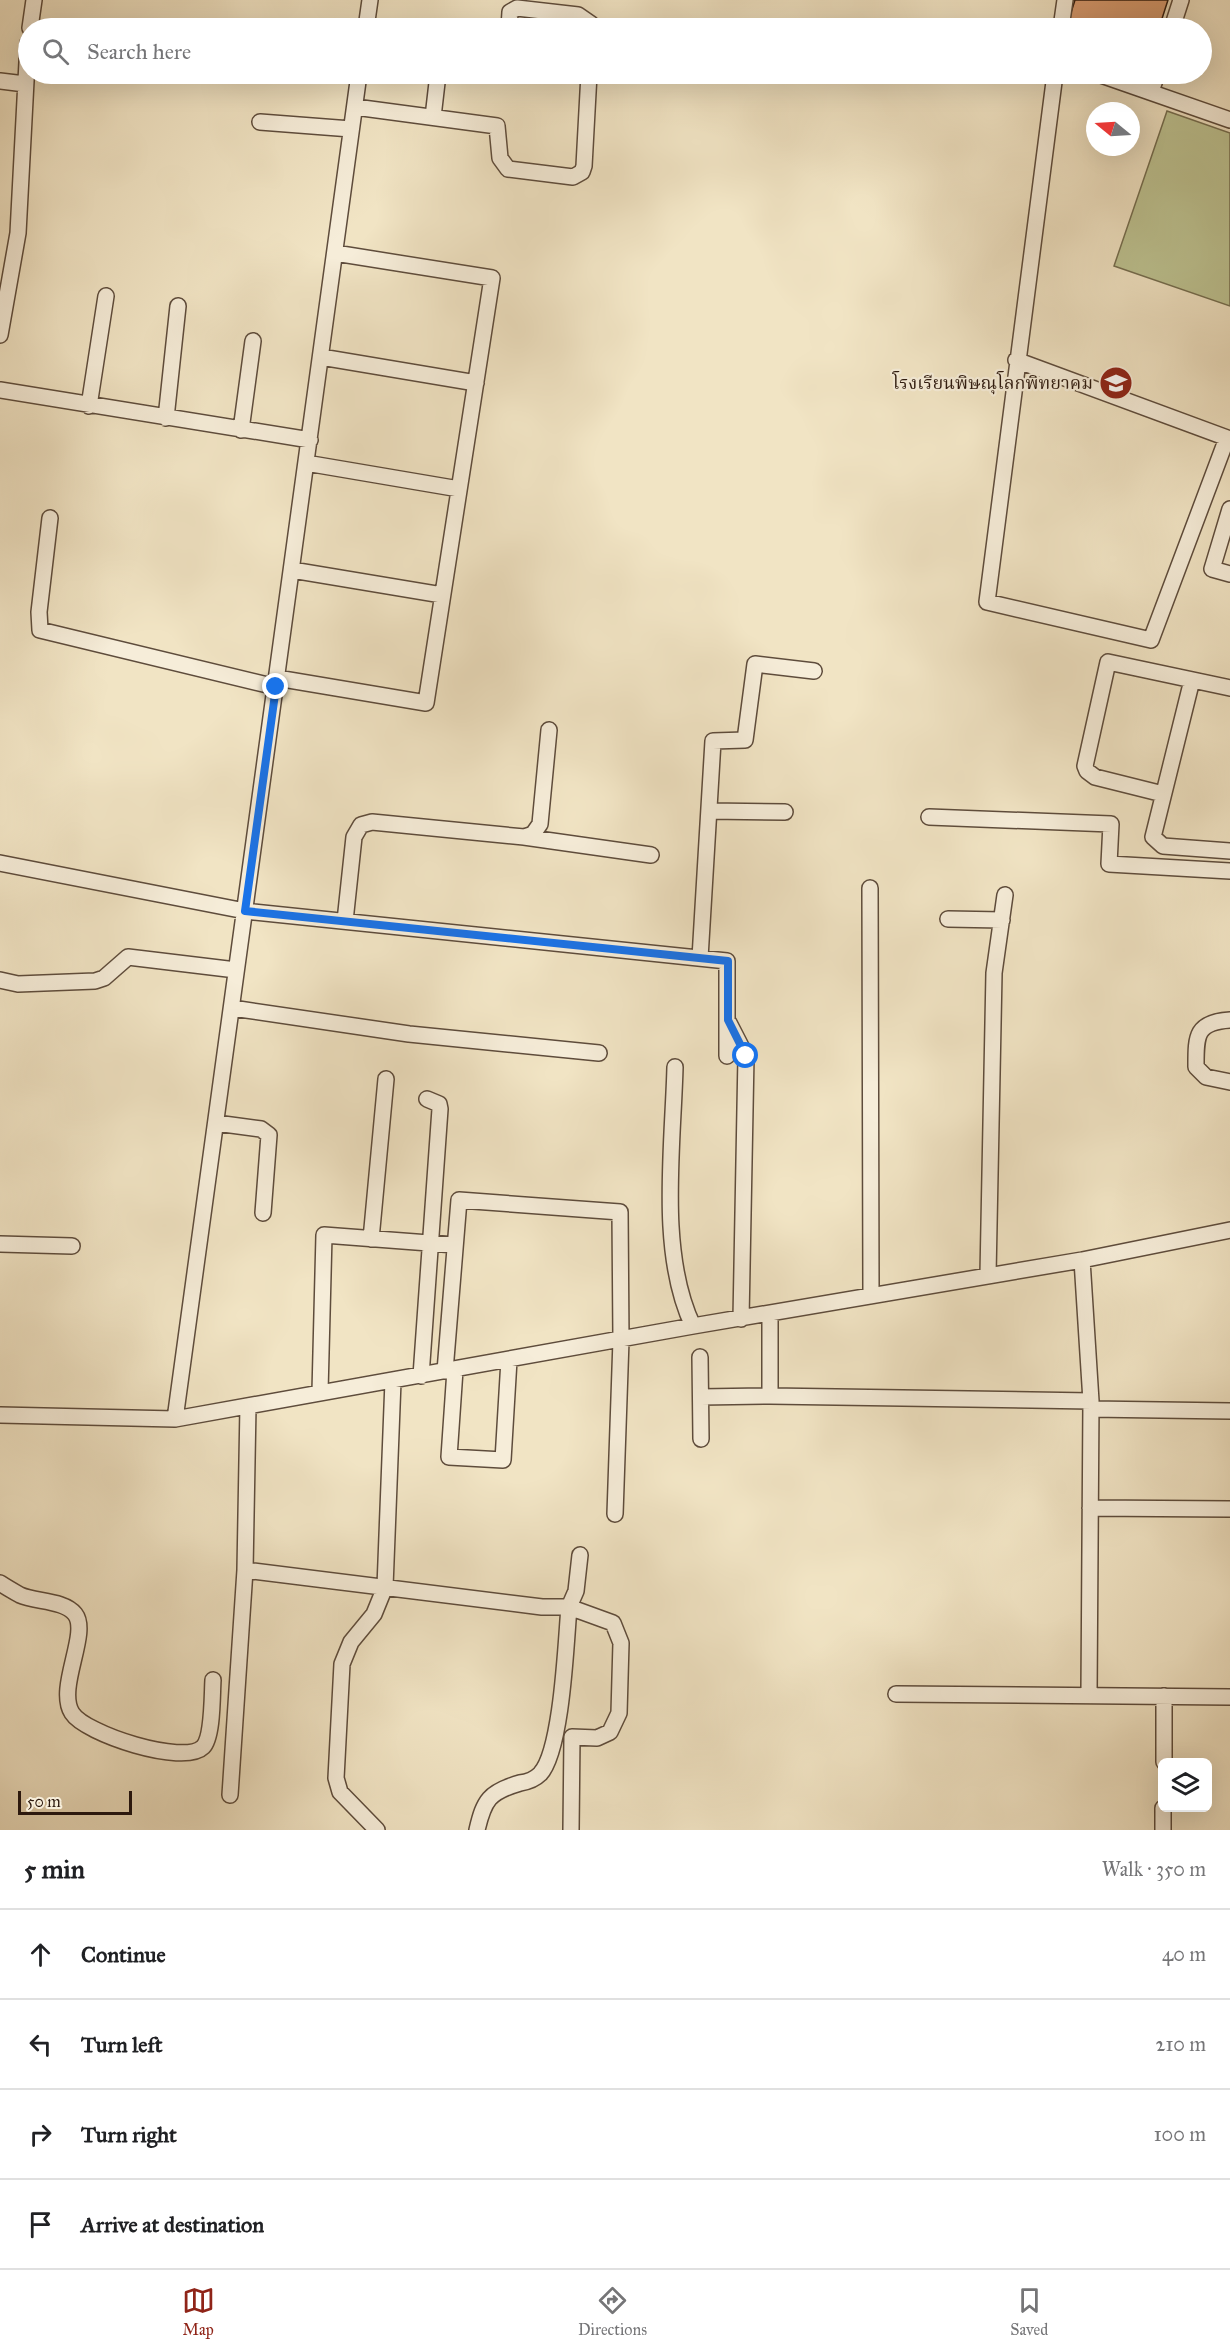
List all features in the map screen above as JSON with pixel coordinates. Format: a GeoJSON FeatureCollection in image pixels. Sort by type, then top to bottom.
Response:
{"type":"FeatureCollection","features":[{"type":"Feature","properties":{"kind":"street"},"geometry":{"type":"LineString","coordinates":[[31,18],[34,0]]}},
{"type":"Feature","properties":{"kind":"street"},"geometry":{"type":"LineString","coordinates":[[367,18],[370,0]]}},
{"type":"Feature","properties":{"kind":"street"},"geometry":{"type":"LineString","coordinates":[[1062,18],[1065,0]]}},
{"type":"Feature","properties":{"kind":"street"},"geometry":{"type":"LineString","coordinates":[[1175,18],[1181,0]]}},
{"type":"Feature","properties":{"kind":"street"},"geometry":{"type":"LineString","coordinates":[[510,18],[510,12],[517,8],[578,15],[582,18]]}},
{"type":"Feature","properties":{"kind":"street"},"geometry":{"type":"LineString","coordinates":[[0,81],[18,83]]}},
{"type":"Feature","properties":{"kind":"street"},"geometry":{"type":"LineString","coordinates":[[0,335],[18,233],[25,84]]}},
{"type":"Feature","properties":{"kind":"street"},"geometry":{"type":"LineString","coordinates":[[176,1419],[358,84]]}},
{"type":"Feature","properties":{"kind":"street"},"geometry":{"type":"LineString","coordinates":[[433,117],[437,84]]}},
{"type":"Feature","properties":{"kind":"street"},"geometry":{"type":"LineString","coordinates":[[355,107],[497,126],[500,158],[508,169],[573,177],[582,172],[584,166],[588,84]]}},
{"type":"Feature","properties":{"kind":"street"},"geometry":{"type":"LineString","coordinates":[[1016,360],[1228,439],[1151,640],[987,602],[1016,360],[1054,84]]}},
{"type":"Feature","properties":{"kind":"street"},"geometry":{"type":"LineString","coordinates":[[1127,84],[1230,120]]}},
{"type":"Feature","properties":{"kind":"street"},"geometry":{"type":"LineString","coordinates":[[1150,92],[1153,84]]}},
{"type":"Feature","properties":{"kind":"street"},"geometry":{"type":"LineString","coordinates":[[260,122],[351,129]]}},
{"type":"Feature","properties":{"kind":"street"},"geometry":{"type":"LineString","coordinates":[[50,518],[39,612],[40,630],[276,683],[426,703],[492,278],[335,254]]}},
{"type":"Feature","properties":{"kind":"street"},"geometry":{"type":"LineString","coordinates":[[89,406],[106,296]]}},
{"type":"Feature","properties":{"kind":"street"},"geometry":{"type":"LineString","coordinates":[[165,418],[178,306]]}},
{"type":"Feature","properties":{"kind":"street"},"geometry":{"type":"LineString","coordinates":[[241,430],[254,341]]}},
{"type":"Feature","properties":{"kind":"street"},"geometry":{"type":"LineString","coordinates":[[321,357],[476,383]]}},
{"type":"Feature","properties":{"kind":"street"},"geometry":{"type":"LineString","coordinates":[[0,390],[310,440]]}},
{"type":"Feature","properties":{"kind":"street"},"geometry":{"type":"LineString","coordinates":[[306,463],[459,489]]}},
{"type":"Feature","properties":{"kind":"street"},"geometry":{"type":"LineString","coordinates":[[1230,509],[1212,569],[1230,574]]}},
{"type":"Feature","properties":{"kind":"street"},"geometry":{"type":"LineString","coordinates":[[292,570],[442,595]]}},
{"type":"Feature","properties":{"kind":"street"},"geometry":{"type":"LineString","coordinates":[[1163,794],[1095,777],[1087,771],[1085,766],[1108,662],[1230,688]]}},
{"type":"Feature","properties":{"kind":"street"},"geometry":{"type":"LineString","coordinates":[[700,958],[713,741],[745,740],[755,664],[814,671]]}},
{"type":"Feature","properties":{"kind":"street"},"geometry":{"type":"LineString","coordinates":[[1192,680],[1153,837],[1163,846],[1230,851]]}},
{"type":"Feature","properties":{"kind":"street"},"geometry":{"type":"LineString","coordinates":[[524,837],[533,834],[540,824],[549,730]]}},
{"type":"Feature","properties":{"kind":"street"},"geometry":{"type":"LineString","coordinates":[[709,811],[785,812]]}},
{"type":"Feature","properties":{"kind":"street"},"geometry":{"type":"LineString","coordinates":[[929,817],[1111,825],[1109,864],[1230,871]]}},
{"type":"Feature","properties":{"kind":"street"},"geometry":{"type":"LineString","coordinates":[[345,921],[354,837],[361,825],[372,822],[524,837],[651,855]]}},
{"type":"Feature","properties":{"kind":"street"},"geometry":{"type":"LineString","coordinates":[[0,863],[245,911],[728,961],[727,1056]]}},
{"type":"Feature","properties":{"kind":"street"},"geometry":{"type":"LineString","coordinates":[[870,888],[871,1296]]}},
{"type":"Feature","properties":{"kind":"street"},"geometry":{"type":"LineString","coordinates":[[988,1275],[994,973],[1005,895]]}},
{"type":"Feature","properties":{"kind":"street"},"geometry":{"type":"LineString","coordinates":[[948,920],[1002,920]]}},
{"type":"Feature","properties":{"kind":"street"},"geometry":{"type":"LineString","coordinates":[[0,980],[18,984],[95,981],[104,978],[128,957],[236,970]]}},
{"type":"Feature","properties":{"kind":"street"},"geometry":{"type":"LineString","coordinates":[[232,1008],[409,1034],[599,1053]]}},
{"type":"Feature","properties":{"kind":"street"},"geometry":{"type":"LineString","coordinates":[[728,1020],[746,1056],[741,1319]]}},
{"type":"Feature","properties":{"kind":"street"},"geometry":{"type":"LineString","coordinates":[[1230,1020],[1208,1024],[1200,1031],[1196,1041],[1196,1067],[1206,1077],[1230,1082]]}},
{"type":"Feature","properties":{"kind":"street"},"geometry":{"type":"LineString","coordinates":[[675,1066],[671,1222],[676,1278],[683,1305],[693,1326]]}},
{"type":"Feature","properties":{"kind":"street"},"geometry":{"type":"LineString","coordinates":[[371,1239],[386,1079]]}},
{"type":"Feature","properties":{"kind":"street"},"geometry":{"type":"LineString","coordinates":[[421,1376],[440,1109],[439,1104],[427,1100]]}},
{"type":"Feature","properties":{"kind":"street"},"geometry":{"type":"LineString","coordinates":[[216,1123],[261,1129],[269,1135],[263,1213]]}},
{"type":"Feature","properties":{"kind":"street"},"geometry":{"type":"LineString","coordinates":[[509,1360],[503,1460],[449,1456],[450,1370],[459,1200],[620,1212],[621,1340],[615,1514]]}},
{"type":"Feature","properties":{"kind":"street"},"geometry":{"type":"LineString","coordinates":[[0,1415],[176,1419],[693,1326],[1082,1260],[1230,1230]]}},
{"type":"Feature","properties":{"kind":"street"},"geometry":{"type":"LineString","coordinates":[[320,1392],[324,1235],[455,1245]]}},
{"type":"Feature","properties":{"kind":"street"},"geometry":{"type":"LineString","coordinates":[[0,1244],[72,1246]]}},
{"type":"Feature","properties":{"kind":"street"},"geometry":{"type":"LineString","coordinates":[[1082,1260],[1091,1405],[1089,1694]]}},
{"type":"Feature","properties":{"kind":"street"},"geometry":{"type":"LineString","coordinates":[[770,1314],[770,1396]]}},
{"type":"Feature","properties":{"kind":"street"},"geometry":{"type":"LineString","coordinates":[[700,1357],[701,1439]]}},
{"type":"Feature","properties":{"kind":"street"},"geometry":{"type":"LineString","coordinates":[[377,1830],[340,1792],[336,1778],[342,1665],[351,1642],[379,1606],[385,1587],[393,1381]]}},
{"type":"Feature","properties":{"kind":"street"},"geometry":{"type":"LineString","coordinates":[[701,1397],[770,1396],[1230,1411]]}},
{"type":"Feature","properties":{"kind":"street"},"geometry":{"type":"LineString","coordinates":[[230,1795],[245,1570],[248,1406]]}},
{"type":"Feature","properties":{"kind":"street"},"geometry":{"type":"LineString","coordinates":[[1090,1508],[1230,1509]]}},
{"type":"Feature","properties":{"kind":"street"},"geometry":{"type":"LineString","coordinates":[[477,1830],[482,1809],[491,1795],[504,1788],[530,1781],[540,1773],[549,1760],[560,1702],[568,1607],[576,1591],[580,1555]]}},
{"type":"Feature","properties":{"kind":"street"},"geometry":{"type":"LineString","coordinates":[[245,1570],[542,1607],[568,1607],[613,1623],[621,1643],[619,1713],[610,1732],[597,1738],[572,1737],[571,1830]]}},
{"type":"Feature","properties":{"kind":"street"},"geometry":{"type":"LineString","coordinates":[[0,1583],[21,1595],[66,1608],[76,1614],[80,1626],[67,1696],[72,1713],[85,1726],[121,1741],[160,1750],[192,1752],[203,1747],[208,1736],[213,1680]]}},
{"type":"Feature","properties":{"kind":"street"},"geometry":{"type":"LineString","coordinates":[[896,1694],[1230,1697]]}},
{"type":"Feature","properties":{"kind":"street"},"geometry":{"type":"LineString","coordinates":[[1164,1696],[1164,1758]]}},
{"type":"Feature","properties":{"kind":"street"},"geometry":{"type":"LineString","coordinates":[[1163,1812],[1163,1830]]}},
{"type":"Feature","properties":{"kind":"green space"},"geometry":{"type":"Polygon","coordinates":[[[1167,111],[1230,133],[1230,306],[1114,266],[1167,111]]]}},
{"type":"Feature","properties":{"kind":"building"},"geometry":{"type":"Polygon","coordinates":[[[1075,0],[1168,0],[1162,18],[1069,18],[1075,0]]]}},
{"type":"Feature","properties":{"kind":"place","name":"โรงเรียนพิษณุโลกพิทยาคม"},"geometry":{"type":"Point","coordinates":[1116,383]}},
{"type":"Feature","properties":{"kind":"route"},"geometry":{"type":"LineString","coordinates":[[276,687],[245,911],[728,961],[728,1020],[746,1056]]}}]}
